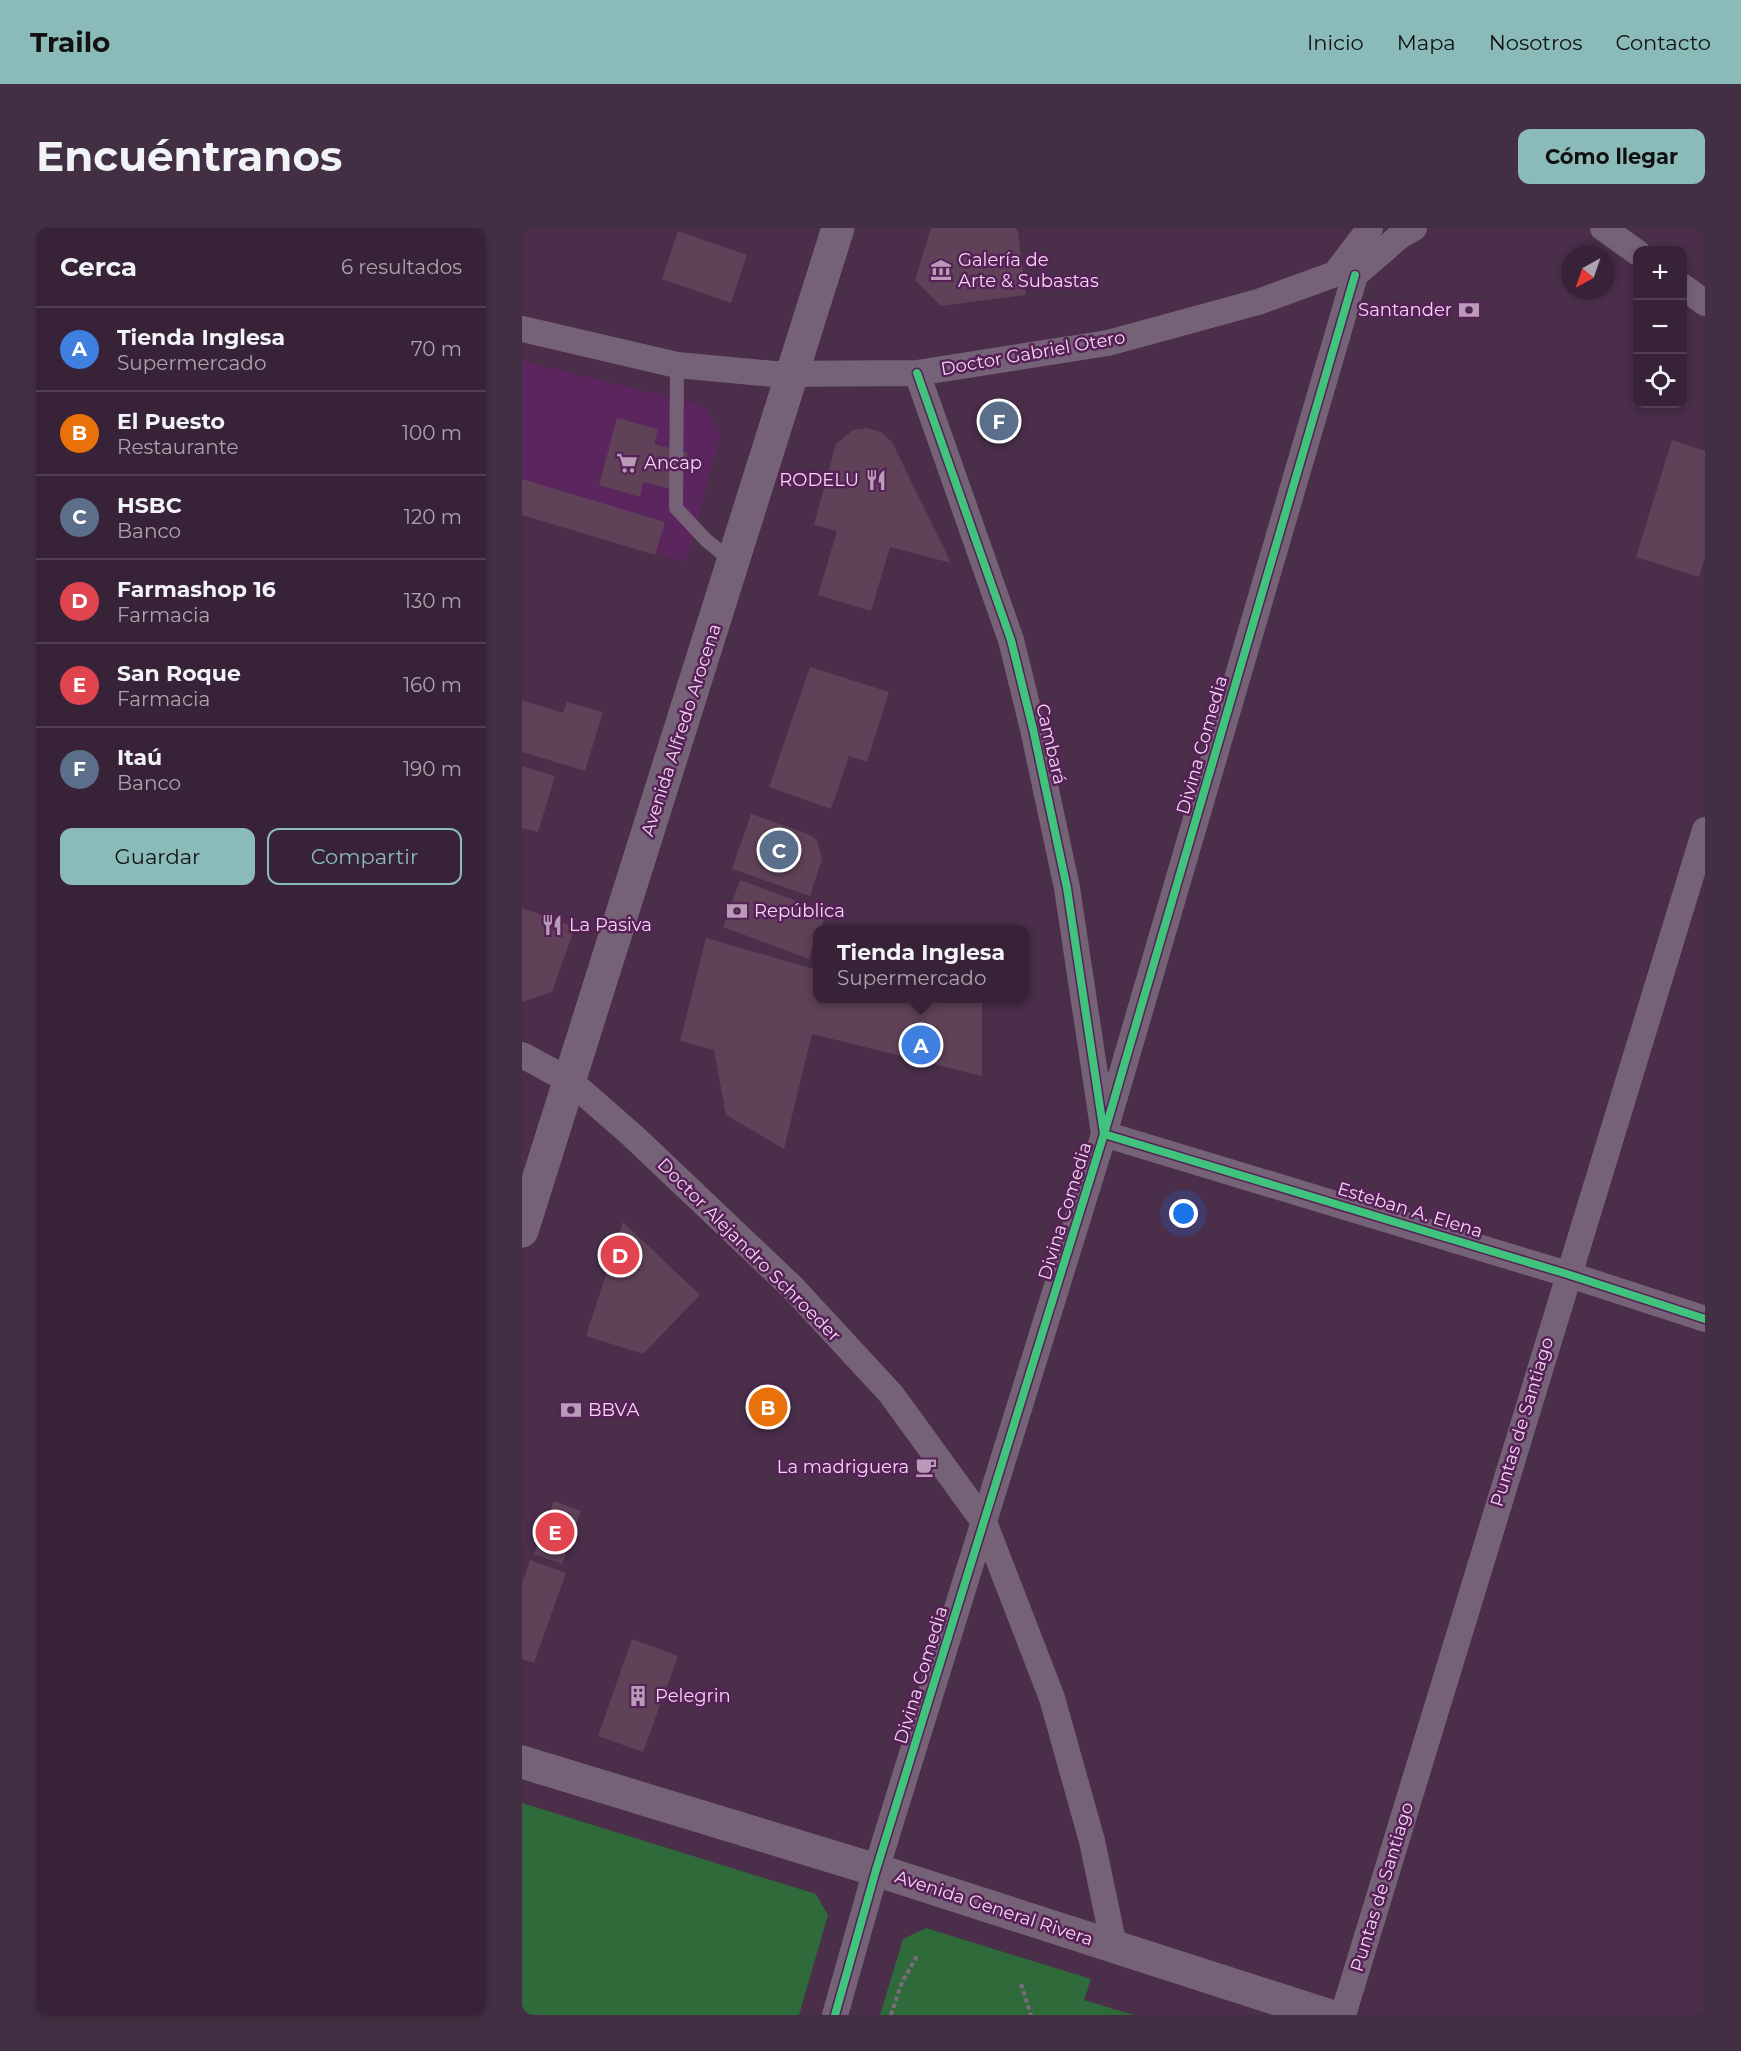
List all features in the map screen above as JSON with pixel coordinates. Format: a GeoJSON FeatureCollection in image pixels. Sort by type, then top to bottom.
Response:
{"type":"FeatureCollection","features":[{"type":"Feature","properties":{"kind":"street","name":"Avenida Alfredo Arocena"},"geometry":{"type":"LineString","coordinates":[[522,1231],[794,374],[838,228]]}},
{"type":"Feature","properties":{"kind":"street","name":"Divina Comedia"},"geometry":{"type":"LineString","coordinates":[[835,2015],[876,1870],[1104,1134],[1345,275],[1370,228]]}},
{"type":"Feature","properties":{"kind":"street","name":"Doctor Gabriel Otero"},"geometry":{"type":"LineString","coordinates":[[522,329],[677,365],[774,374],[917,373],[1108,343],[1258,302],[1345,275],[1414,228]]}},
{"type":"Feature","properties":{"kind":"street"},"geometry":{"type":"LineString","coordinates":[[1603,228],[1633,250]]}},
{"type":"Feature","properties":{"kind":"street"},"geometry":{"type":"LineString","coordinates":[[1687,289],[1705,303]]}},
{"type":"Feature","properties":{"kind":"street","name":"Cambará"},"geometry":{"type":"LineString","coordinates":[[917,373],[1011,640],[1033,729],[1067,888],[1104,1134]]}},
{"type":"Feature","properties":{"kind":"street","name":"Puntas de Santiago"},"geometry":{"type":"LineString","coordinates":[[1343,2015],[1567,1274],[1705,830]]}},
{"type":"Feature","properties":{"kind":"street","name":"Doctor Alejandro Schroeder"},"geometry":{"type":"LineString","coordinates":[[522,1055],[570,1081],[633,1136],[793,1288],[891,1394],[984,1522],[1052,1698],[1092,1841],[1114,1947]]}},
{"type":"Feature","properties":{"kind":"street","name":"Esteban A. Elena"},"geometry":{"type":"LineString","coordinates":[[1104,1134],[1567,1274],[1705,1319]]}},
{"type":"Feature","properties":{"kind":"street","name":"Avenida General Rivera"},"geometry":{"type":"LineString","coordinates":[[522,1762],[876,1870],[1326,2015]]}},
{"type":"Feature","properties":{"kind":"lane"},"geometry":{"type":"LineString","coordinates":[[677,365],[676,508],[706,540],[734,563]]}},
{"type":"Feature","properties":{"kind":"path"},"geometry":{"type":"LineString","coordinates":[[891,2015],[902,1982],[917,1956]]}},
{"type":"Feature","properties":{"kind":"path"},"geometry":{"type":"LineString","coordinates":[[1021,1984],[1031,2015]]}},
{"type":"Feature","properties":{"kind":"shaded area"},"geometry":{"type":"Polygon","coordinates":[[[522,361],[703,405],[721,432],[686,562],[522,515],[522,361]]]}},
{"type":"Feature","properties":{"kind":"green space"},"geometry":{"type":"Polygon","coordinates":[[[522,1803],[816,1894],[828,1915],[799,2015],[522,2015],[522,1803]]]}},
{"type":"Feature","properties":{"kind":"green space"},"geometry":{"type":"Polygon","coordinates":[[[926,1928],[1091,1979],[1084,2000],[1134,2015],[880,2015],[903,1939],[926,1928]]]}},
{"type":"Feature","properties":{"kind":"building"},"geometry":{"type":"Polygon","coordinates":[[[931,228],[1015,228],[1018,232],[1026,295],[941,306],[915,280],[931,228]]]}},
{"type":"Feature","properties":{"kind":"building"},"geometry":{"type":"Polygon","coordinates":[[[678,231],[747,255],[731,303],[662,279],[678,231]]]}},
{"type":"Feature","properties":{"kind":"building","name":"Ancap"},"geometry":{"type":"Polygon","coordinates":[[[617,418],[658,429],[654,444],[688,453],[678,491],[643,482],[640,497],[599,485],[617,418]]]}},
{"type":"Feature","properties":{"kind":"building"},"geometry":{"type":"Polygon","coordinates":[[[867,428],[881,432],[892,442],[951,563],[890,547],[871,611],[818,595],[837,531],[814,525],[836,444],[853,430],[867,428]]]}},
{"type":"Feature","properties":{"kind":"building"},"geometry":{"type":"Polygon","coordinates":[[[1672,440],[1705,451],[1705,557],[1699,577],[1636,557],[1672,440]]]}},
{"type":"Feature","properties":{"kind":"building"},"geometry":{"type":"Polygon","coordinates":[[[522,479],[665,522],[655,555],[522,515],[522,479]]]}},
{"type":"Feature","properties":{"kind":"building"},"geometry":{"type":"Polygon","coordinates":[[[810,667],[889,692],[867,762],[849,756],[831,809],[769,787],[810,667]]]}},
{"type":"Feature","properties":{"kind":"building"},"geometry":{"type":"Polygon","coordinates":[[[522,700],[563,713],[567,702],[603,712],[585,771],[522,752],[522,700]]]}},
{"type":"Feature","properties":{"kind":"building"},"geometry":{"type":"Polygon","coordinates":[[[522,766],[555,776],[538,832],[522,828],[522,766]]]}},
{"type":"Feature","properties":{"kind":"building"},"geometry":{"type":"Polygon","coordinates":[[[751,814],[808,834],[817,840],[822,859],[810,896],[732,869],[751,814]]]}},
{"type":"Feature","properties":{"kind":"building"},"geometry":{"type":"Polygon","coordinates":[[[740,880],[827,912],[822,925],[813,925],[813,946],[809,959],[723,927],[740,880]]]}},
{"type":"Feature","properties":{"kind":"building"},"geometry":{"type":"Polygon","coordinates":[[[522,908],[575,927],[552,992],[522,1002],[522,908]]]}},
{"type":"Feature","properties":{"kind":"building"},"geometry":{"type":"Polygon","coordinates":[[[706,938],[813,969],[813,1003],[982,1003],[982,1076],[812,1034],[784,1149],[726,1115],[714,1050],[680,1041],[706,938]]]}},
{"type":"Feature","properties":{"kind":"building"},"geometry":{"type":"Polygon","coordinates":[[[623,1222],[700,1295],[643,1354],[586,1336],[623,1222]]]}},
{"type":"Feature","properties":{"kind":"building"},"geometry":{"type":"Polygon","coordinates":[[[554,1501],[581,1511],[562,1564],[534,1554],[554,1501]]]}},
{"type":"Feature","properties":{"kind":"building"},"geometry":{"type":"Polygon","coordinates":[[[530,1560],[566,1573],[534,1663],[522,1659],[522,1584],[530,1560]]]}},
{"type":"Feature","properties":{"kind":"building","name":"Pelegrin"},"geometry":{"type":"Polygon","coordinates":[[[632,1639],[678,1656],[643,1752],[598,1736],[632,1639]]]}},
{"type":"Feature","properties":{"kind":"cycle path"},"geometry":{"type":"LineString","coordinates":[[835,2015],[876,1870],[1104,1134],[1355,275]]}},
{"type":"Feature","properties":{"kind":"cycle path"},"geometry":{"type":"LineString","coordinates":[[917,373],[1011,640],[1033,729],[1067,888],[1104,1134],[1567,1274],[1705,1319]]}},
{"type":"Feature","properties":{"kind":"place","name":"Galería de Arte & Subastas"},"geometry":{"type":"Point","coordinates":[941,270]}},
{"type":"Feature","properties":{"kind":"place","name":"Santander"},"geometry":{"type":"Point","coordinates":[1469,310]}},
{"type":"Feature","properties":{"kind":"place","name":"Itaú"},"geometry":{"type":"Point","coordinates":[999,421]}},
{"type":"Feature","properties":{"kind":"place","name":"Ancap"},"geometry":{"type":"Point","coordinates":[627,463]}},
{"type":"Feature","properties":{"kind":"place","name":"RODELU"},"geometry":{"type":"Point","coordinates":[876,480]}},
{"type":"Feature","properties":{"kind":"place","name":"HSBC"},"geometry":{"type":"Point","coordinates":[779,850]}},
{"type":"Feature","properties":{"kind":"place","name":"República"},"geometry":{"type":"Point","coordinates":[737,911]}},
{"type":"Feature","properties":{"kind":"place","name":"La Pasiva"},"geometry":{"type":"Point","coordinates":[552,925]}},
{"type":"Feature","properties":{"kind":"place","name":"Tienda Inglesa"},"geometry":{"type":"Point","coordinates":[921,1045]}},
{"type":"Feature","properties":{"kind":"place","name":"Farmashop 16"},"geometry":{"type":"Point","coordinates":[620,1255]}},
{"type":"Feature","properties":{"kind":"place","name":"El Puesto"},"geometry":{"type":"Point","coordinates":[768,1407]}},
{"type":"Feature","properties":{"kind":"place","name":"BBVA"},"geometry":{"type":"Point","coordinates":[571,1410]}},
{"type":"Feature","properties":{"kind":"place","name":"La madriguera"},"geometry":{"type":"Point","coordinates":[926,1467]}},
{"type":"Feature","properties":{"kind":"place","name":"San Roque"},"geometry":{"type":"Point","coordinates":[555,1532]}},
{"type":"Feature","properties":{"kind":"place","name":"Pelegrin"},"geometry":{"type":"Point","coordinates":[638,1696]}}]}
